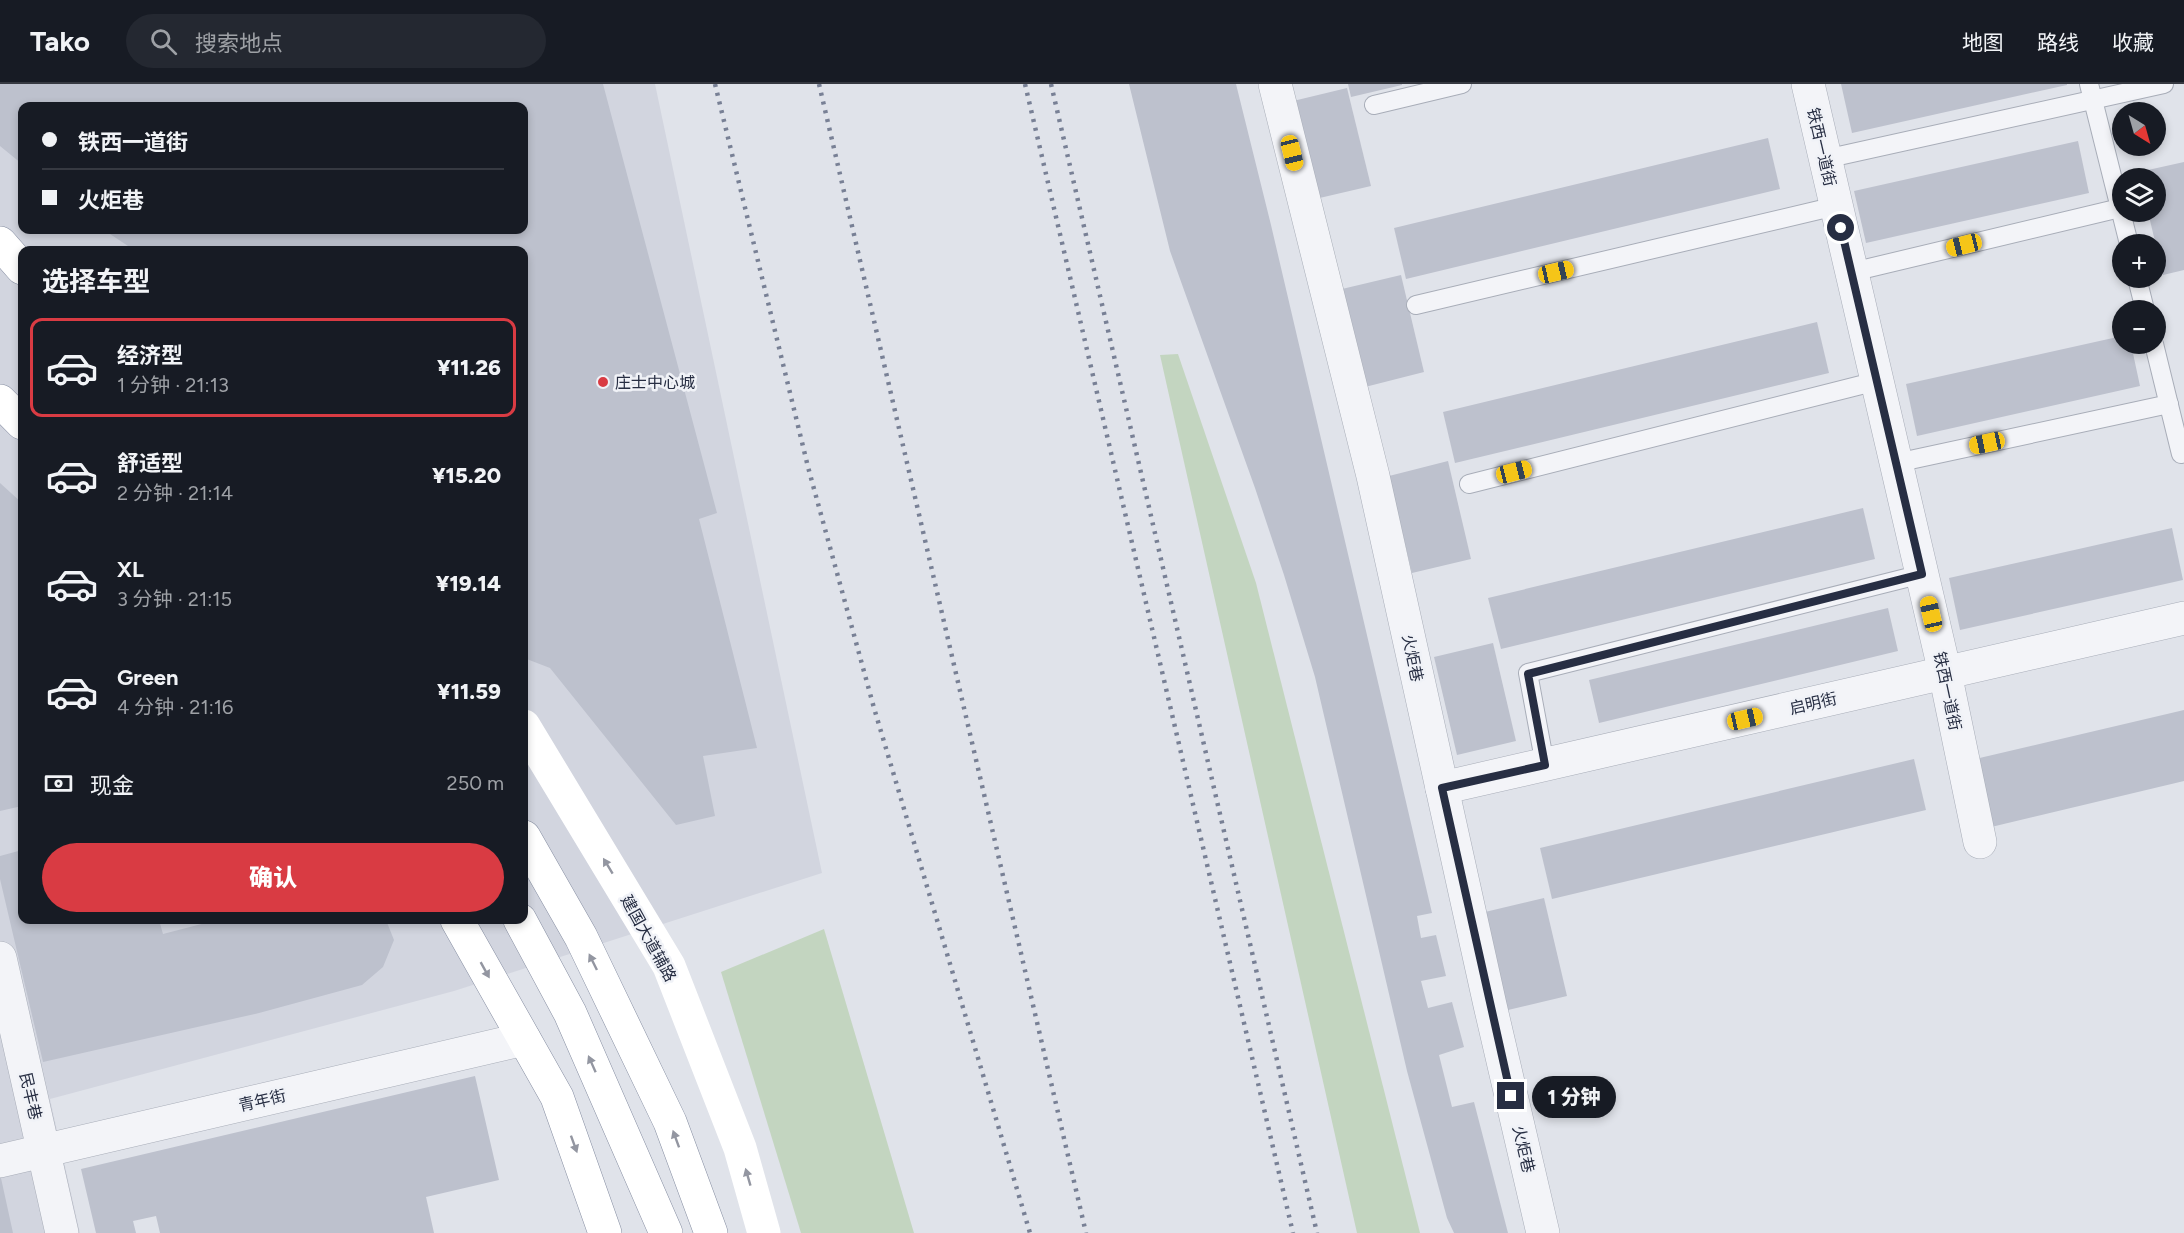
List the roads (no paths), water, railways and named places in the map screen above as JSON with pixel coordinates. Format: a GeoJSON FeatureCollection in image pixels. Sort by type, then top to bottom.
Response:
{"type":"FeatureCollection","features":[{"type":"Feature","properties":{"kind":"main road"},"geometry":{"type":"LineString","coordinates":[[0,243],[18,263]]}},
{"type":"Feature","properties":{"kind":"main road"},"geometry":{"type":"LineString","coordinates":[[0,401],[18,419]]}},
{"type":"Feature","properties":{"kind":"main road","name":"建国大道辅路"},"geometry":{"type":"LineString","coordinates":[[528,733],[669,966],[740,1148],[764,1233]]}},
{"type":"Feature","properties":{"kind":"main road"},"geometry":{"type":"LineString","coordinates":[[528,844],[581,937],[670,1122],[711,1233]]}},
{"type":"Feature","properties":{"kind":"main road"},"geometry":{"type":"LineString","coordinates":[[459,924],[557,1097],[605,1233]]}},
{"type":"Feature","properties":{"kind":"main road"},"geometry":{"type":"LineString","coordinates":[[522,924],[570,1013],[666,1233]]}},
{"type":"Feature","properties":{"kind":"street","name":"火炬巷"},"geometry":{"type":"LineString","coordinates":[[1275,84],[1373,476],[1543,1233]]}},
{"type":"Feature","properties":{"kind":"street","name":"铁西一道街"},"geometry":{"type":"LineString","coordinates":[[1808,84],[1945,673],[1980,842]]}},
{"type":"Feature","properties":{"kind":"street","name":"启明街"},"geometry":{"type":"LineString","coordinates":[[1442,788],[2184,618]]}},
{"type":"Feature","properties":{"kind":"street","name":"民丰巷"},"geometry":{"type":"LineString","coordinates":[[0,958],[62,1233]]}},
{"type":"Feature","properties":{"kind":"street","name":"青年街"},"geometry":{"type":"LineString","coordinates":[[0,1161],[524,1039]]}},
{"type":"Feature","properties":{"kind":"lane"},"geometry":{"type":"LineString","coordinates":[[1374,105],[1462,84]]}},
{"type":"Feature","properties":{"kind":"lane"},"geometry":{"type":"LineString","coordinates":[[1825,159],[2091,92],[2164,84]]}},
{"type":"Feature","properties":{"kind":"lane"},"geometry":{"type":"LineString","coordinates":[[2091,92],[2112,176]]}},
{"type":"Feature","properties":{"kind":"lane"},"geometry":{"type":"LineString","coordinates":[[1416,304],[1836,206]]}},
{"type":"Feature","properties":{"kind":"lane"},"geometry":{"type":"LineString","coordinates":[[1852,272],[2112,210]]}},
{"type":"Feature","properties":{"kind":"lane"},"geometry":{"type":"LineString","coordinates":[[2156,354],[2183,458]]}},
{"type":"Feature","properties":{"kind":"lane"},"geometry":{"type":"LineString","coordinates":[[1468,484],[1877,381]]}},
{"type":"Feature","properties":{"kind":"lane"},"geometry":{"type":"LineString","coordinates":[[1896,463],[2169,404]]}},
{"type":"Feature","properties":{"kind":"lane"},"geometry":{"type":"LineString","coordinates":[[1545,765],[1528,674],[1922,574]]}},
{"type":"Feature","properties":{"kind":"railway"},"geometry":{"type":"LineString","coordinates":[[715,84],[808,467],[874,708],[1030,1233]]}},
{"type":"Feature","properties":{"kind":"railway"},"geometry":{"type":"LineString","coordinates":[[819,84],[1086,1233]]}},
{"type":"Feature","properties":{"kind":"railway"},"geometry":{"type":"LineString","coordinates":[[1025,84],[1293,1233]]}},
{"type":"Feature","properties":{"kind":"railway"},"geometry":{"type":"LineString","coordinates":[[1051,84],[1317,1233]]}},
{"type":"Feature","properties":{"kind":"place","name":"庄士中心城"},"geometry":{"type":"Point","coordinates":[603,382]}}]}
